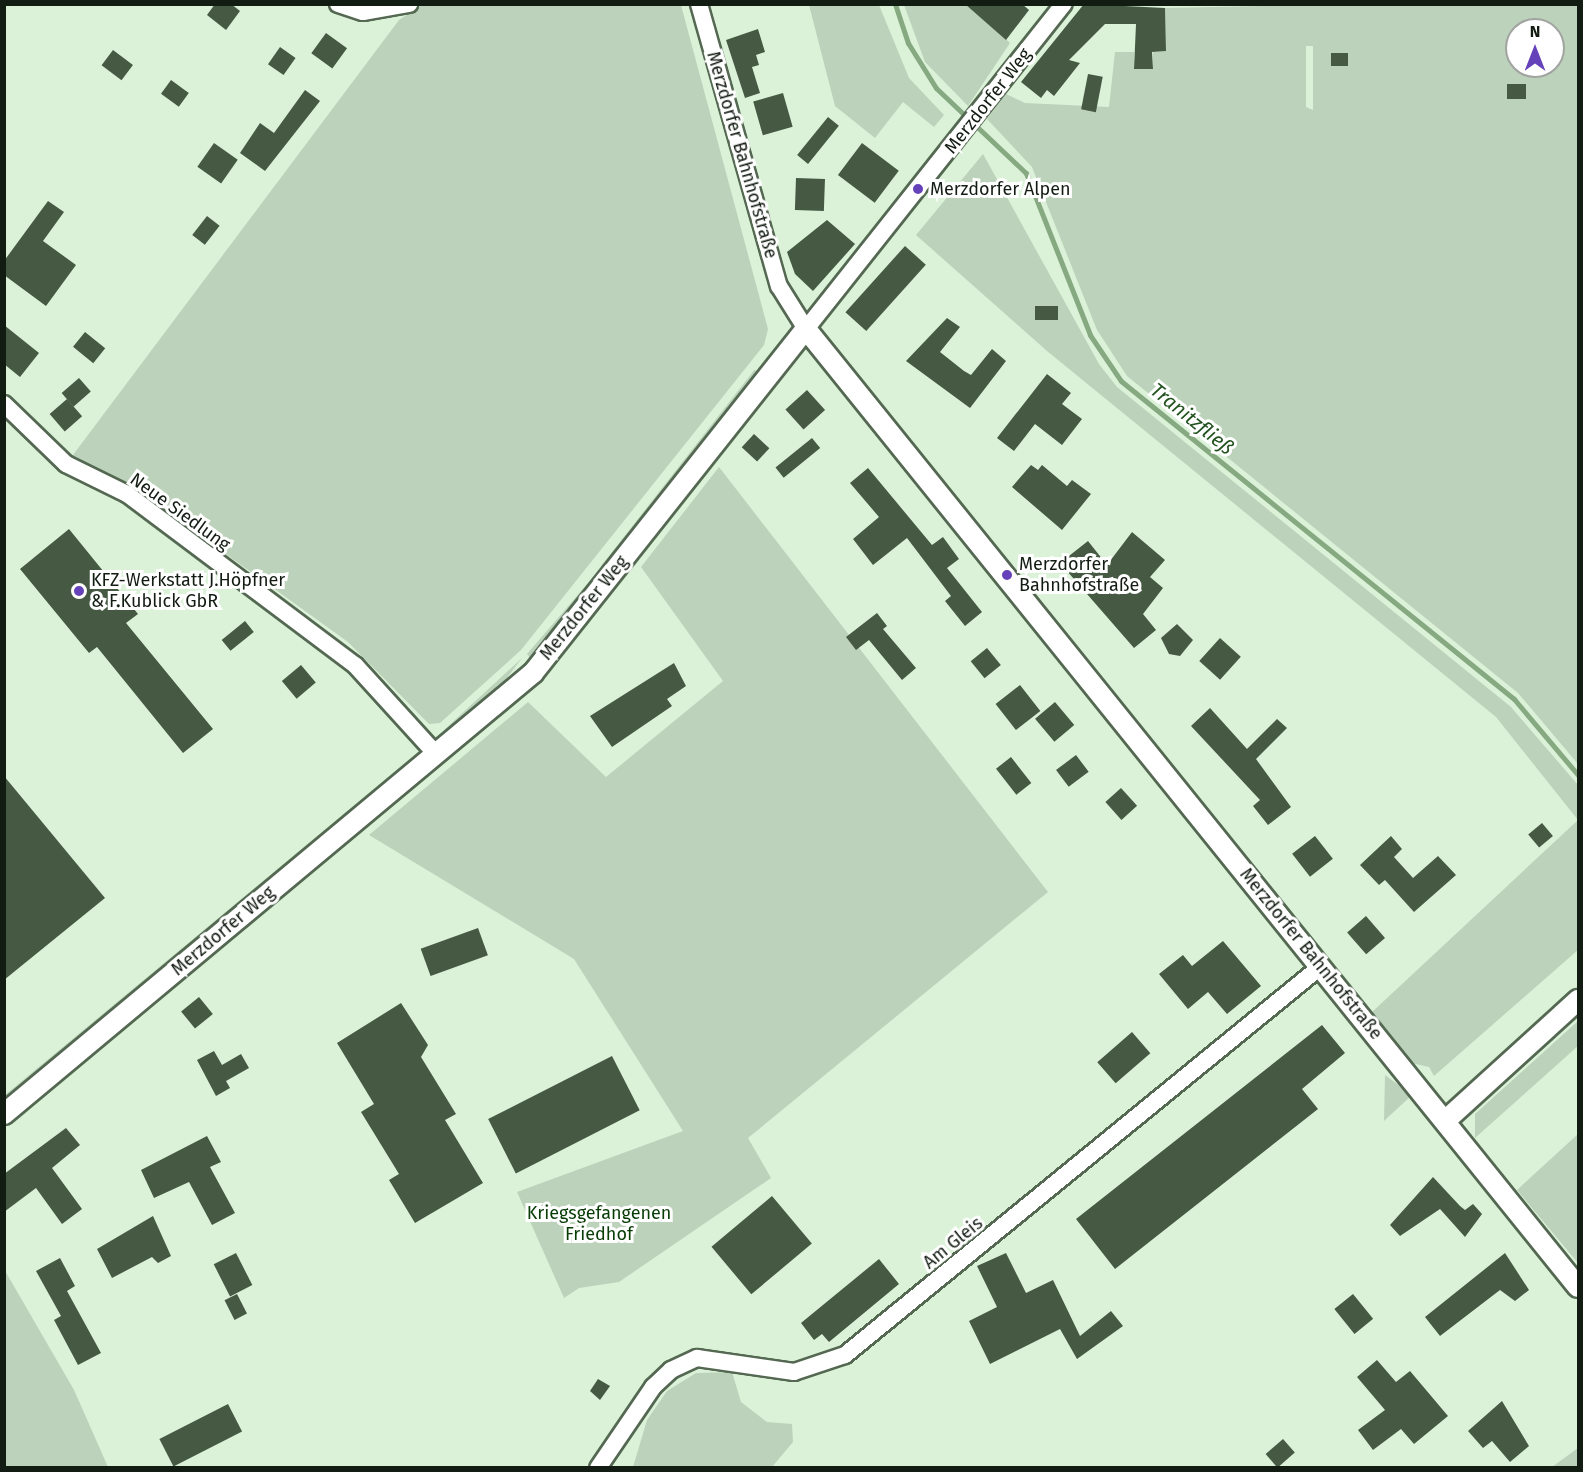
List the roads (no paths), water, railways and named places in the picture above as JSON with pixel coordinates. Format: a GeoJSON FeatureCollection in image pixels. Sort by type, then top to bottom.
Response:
{"type":"FeatureCollection","features":[{"type":"Feature","properties":{"kind":"street"},"geometry":{"type":"LineString","coordinates":[[339,4],[363,12],[409,4]]}},
{"type":"Feature","properties":{"kind":"street","name":"Merzdorfer Bahnhofstraße"},"geometry":{"type":"LineString","coordinates":[[699,4],[779,286],[806,330],[1578,1287]]}},
{"type":"Feature","properties":{"kind":"street","name":"Merzdorfer Weg"},"geometry":{"type":"LineString","coordinates":[[4,1114],[532,673],[988,103],[1064,4]]}},
{"type":"Feature","properties":{"kind":"street","name":"Neue Siedlung"},"geometry":{"type":"LineString","coordinates":[[4,404],[66,464],[126,494],[355,665],[436,754]]}},
{"type":"Feature","properties":{"kind":"street","name":"Am Gleis"},"geometry":{"type":"LineString","coordinates":[[598,1467],[653,1387],[671,1370],[697,1358],[794,1372],[845,1355],[1320,967]]}},
{"type":"Feature","properties":{"kind":"street"},"geometry":{"type":"LineString","coordinates":[[1445,1121],[1578,1000]]}},
{"type":"Feature","properties":{"kind":"waterway","name":"Tranitzfließ"},"geometry":{"type":"LineString","coordinates":[[895,4],[908,43],[936,88],[1026,173],[1090,335],[1121,381],[1514,699],[1578,775]]}},
{"type":"Feature","properties":{"kind":"place","name":"Merzdorfer Alpen"},"geometry":{"type":"Point","coordinates":[918,189]}},
{"type":"Feature","properties":{"kind":"place","name":"Merzdorfer Bahnhofstraße"},"geometry":{"type":"Point","coordinates":[1007,575]}},
{"type":"Feature","properties":{"kind":"place","name":"KFZ-Werkstatt J.Höpfner & F.Kublick GbR"},"geometry":{"type":"Point","coordinates":[79,591]}},
{"type":"Feature","properties":{"kind":"park label","name":"Kriegsgefangenen Friedhof"},"geometry":{"type":"Point","coordinates":[599,1224]}}]}
